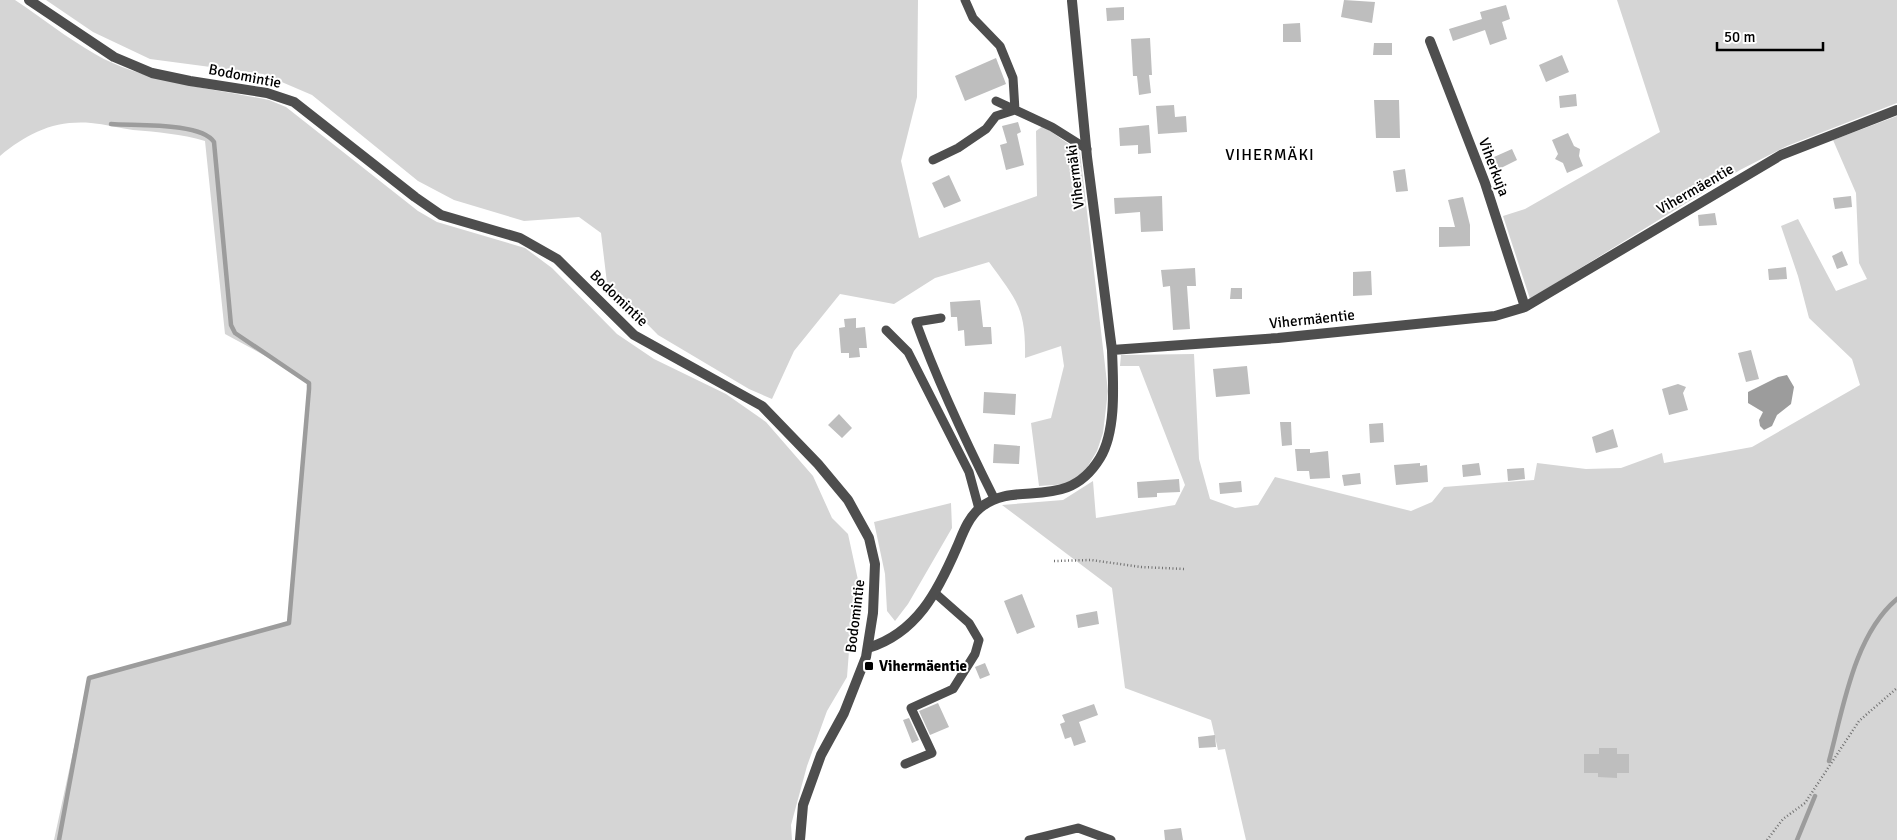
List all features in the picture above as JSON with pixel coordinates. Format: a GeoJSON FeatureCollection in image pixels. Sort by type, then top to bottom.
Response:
{"type":"FeatureCollection","features":[{"type":"Feature","properties":{"kind":"street","name":"Bodomintie"},"geometry":{"type":"LineString","coordinates":[[29,0],[114,57],[152,73],[267,93],[294,102],[415,197],[441,215],[520,238],[557,259],[634,335],[762,406],[818,464],[848,500],[868,538],[875,564],[873,613],[866,657],[844,713],[821,754],[803,806],[800,840]]}},
{"type":"Feature","properties":{"kind":"street","name":"Vihermäki"},"geometry":{"type":"LineString","coordinates":[[1072,1],[1087,149],[1112,350]]}},
{"type":"Feature","properties":{"kind":"street","name":"Viherkuja"},"geometry":{"type":"LineString","coordinates":[[1430,40],[1485,183],[1525,307]]}},
{"type":"Feature","properties":{"kind":"street","name":"Vihermäentie"},"geometry":{"type":"LineString","coordinates":[[1112,350],[1278,338],[1495,316],[1525,307],[1781,155],[1897,110]]}},
{"type":"Feature","properties":{"kind":"street"},"geometry":{"type":"LineString","coordinates":[[868,648],[892,638],[907,627],[924,610],[935,593],[969,521],[979,509],[994,498],[1037,494],[1069,487],[1088,476],[1102,456],[1108,438],[1113,398],[1112,350]]}},
{"type":"Feature","properties":{"kind":"lane"},"geometry":{"type":"LineString","coordinates":[[965,0],[973,18],[1000,46],[1013,78],[1016,110]]}},
{"type":"Feature","properties":{"kind":"lane"},"geometry":{"type":"LineString","coordinates":[[996,101],[1052,127],[1087,149]]}},
{"type":"Feature","properties":{"kind":"lane"},"geometry":{"type":"LineString","coordinates":[[933,160],[958,148],[979,134],[996,116],[1016,110]]}},
{"type":"Feature","properties":{"kind":"lane"},"geometry":{"type":"LineString","coordinates":[[941,318],[916,322],[932,367],[956,422],[994,498]]}},
{"type":"Feature","properties":{"kind":"lane"},"geometry":{"type":"LineString","coordinates":[[886,330],[908,352],[969,472],[979,509]]}},
{"type":"Feature","properties":{"kind":"lane"},"geometry":{"type":"LineString","coordinates":[[906,764],[932,753],[911,708],[953,689],[975,654],[979,640],[969,623],[935,593]]}},
{"type":"Feature","properties":{"kind":"lane"},"geometry":{"type":"LineString","coordinates":[[1029,840],[1078,828],[1111,840]]}},
{"type":"Feature","properties":{"kind":"path"},"geometry":{"type":"LineString","coordinates":[[1054,561],[1091,560],[1141,567],[1185,569]]}},
{"type":"Feature","properties":{"kind":"path"},"geometry":{"type":"LineString","coordinates":[[1766,840],[1783,819],[1805,803],[1859,721],[1897,688]]}},
{"type":"Feature","properties":{"kind":"shaded area"},"geometry":{"type":"Polygon","coordinates":[[[0,0],[15,0],[85,48],[114,64],[157,78],[269,100],[286,107],[418,211],[437,222],[525,248],[552,268],[617,334],[654,359],[726,394],[766,422],[813,476],[832,518],[848,534],[858,580],[847,677],[827,711],[807,766],[791,825],[792,840],[54,840],[89,678],[289,623],[309,383],[295,372],[225,334],[205,141],[169,134],[78,123],[53,126],[42,130],[21,141],[0,156],[0,0]]]}},
{"type":"Feature","properties":{"kind":"shaded area"},"geometry":{"type":"Polygon","coordinates":[[[46,0],[918,0],[917,97],[901,161],[919,238],[1037,196],[1036,131],[1043,126],[1080,152],[1108,391],[1103,433],[1097,451],[1085,471],[1068,484],[1039,486],[1031,423],[1051,418],[1064,366],[1061,346],[1025,358],[1024,327],[1018,306],[1007,286],[989,262],[935,278],[894,304],[840,294],[794,351],[772,399],[749,389],[658,335],[607,283],[601,233],[579,217],[524,221],[454,200],[418,181],[312,95],[263,74],[150,59],[93,32],[46,0]]]}},
{"type":"Feature","properties":{"kind":"shaded area"},"geometry":{"type":"Polygon","coordinates":[[[1617,0],[1897,0],[1897,103],[1787,146],[1740,170],[1530,299],[1503,216],[1525,209],[1660,132],[1617,0]]]}},
{"type":"Feature","properties":{"kind":"shaded area"},"geometry":{"type":"Polygon","coordinates":[[[1897,116],[1897,840],[1246,840],[1225,749],[1218,750],[1211,720],[1125,688],[1112,588],[1002,505],[1063,500],[1093,481],[1096,518],[1175,505],[1185,485],[1139,366],[1120,366],[1121,355],[1194,354],[1199,459],[1210,499],[1235,508],[1258,505],[1275,477],[1411,511],[1432,502],[1444,487],[1534,480],[1537,463],[1586,469],[1621,468],[1662,453],[1664,463],[1752,447],[1860,385],[1852,359],[1809,318],[1798,276],[1781,226],[1798,219],[1836,291],[1867,279],[1859,263],[1856,193],[1833,140],[1897,116]]]}},
{"type":"Feature","properties":{"kind":"shaded area"},"geometry":{"type":"Polygon","coordinates":[[[1787,375],[1794,387],[1791,404],[1777,415],[1772,426],[1764,430],[1760,426],[1759,420],[1763,412],[1748,403],[1748,392],[1778,377],[1787,375]]]}},
{"type":"Feature","properties":{"kind":"shaded area"},"geometry":{"type":"Polygon","coordinates":[[[951,503],[952,528],[908,604],[895,621],[887,611],[885,574],[874,522],[951,503]]]}},
{"type":"Feature","properties":{"kind":"building"},"geometry":{"type":"Polygon","coordinates":[[[1344,0],[1375,2],[1372,23],[1341,17],[1344,0]]]}},
{"type":"Feature","properties":{"kind":"building"},"geometry":{"type":"Polygon","coordinates":[[[1506,5],[1510,19],[1502,22],[1507,39],[1490,45],[1485,30],[1453,41],[1449,29],[1482,19],[1480,12],[1506,5]]]}},
{"type":"Feature","properties":{"kind":"building"},"geometry":{"type":"Polygon","coordinates":[[[1124,7],[1124,20],[1107,21],[1106,8],[1124,7]]]}},
{"type":"Feature","properties":{"kind":"building"},"geometry":{"type":"Polygon","coordinates":[[[1300,23],[1301,42],[1283,42],[1283,24],[1300,23]]]}},
{"type":"Feature","properties":{"kind":"building"},"geometry":{"type":"Polygon","coordinates":[[[1150,38],[1152,75],[1149,75],[1151,93],[1139,95],[1137,76],[1133,76],[1131,39],[1150,38]]]}},
{"type":"Feature","properties":{"kind":"building"},"geometry":{"type":"Polygon","coordinates":[[[1374,43],[1392,43],[1392,55],[1373,55],[1374,43]]]}},
{"type":"Feature","properties":{"kind":"building"},"geometry":{"type":"Polygon","coordinates":[[[1562,55],[1569,72],[1546,82],[1539,65],[1562,55]]]}},
{"type":"Feature","properties":{"kind":"building"},"geometry":{"type":"Polygon","coordinates":[[[996,58],[1006,84],[965,101],[955,76],[996,58]]]}},
{"type":"Feature","properties":{"kind":"building"},"geometry":{"type":"Polygon","coordinates":[[[1576,94],[1577,106],[1560,108],[1559,96],[1576,94]]]}},
{"type":"Feature","properties":{"kind":"building"},"geometry":{"type":"Polygon","coordinates":[[[1374,100],[1399,100],[1400,138],[1376,138],[1374,100]]]}},
{"type":"Feature","properties":{"kind":"building"},"geometry":{"type":"Polygon","coordinates":[[[1174,105],[1175,117],[1186,116],[1187,132],[1158,134],[1156,106],[1174,105]]]}},
{"type":"Feature","properties":{"kind":"building"},"geometry":{"type":"Polygon","coordinates":[[[1018,122],[1021,132],[1017,134],[1024,165],[1006,170],[1000,145],[1007,143],[1002,126],[1018,122]]]}},
{"type":"Feature","properties":{"kind":"building"},"geometry":{"type":"Polygon","coordinates":[[[1149,125],[1151,153],[1138,154],[1138,145],[1120,146],[1119,128],[1149,125]]]}},
{"type":"Feature","properties":{"kind":"building"},"geometry":{"type":"Polygon","coordinates":[[[1568,133],[1574,146],[1580,149],[1579,156],[1583,166],[1567,173],[1563,163],[1555,159],[1558,154],[1552,140],[1568,133]]]}},
{"type":"Feature","properties":{"kind":"building"},"geometry":{"type":"Polygon","coordinates":[[[1512,149],[1517,160],[1499,169],[1494,157],[1512,149]]]}},
{"type":"Feature","properties":{"kind":"building"},"geometry":{"type":"Polygon","coordinates":[[[1405,169],[1408,191],[1396,192],[1393,171],[1405,169]]]}},
{"type":"Feature","properties":{"kind":"building"},"geometry":{"type":"Polygon","coordinates":[[[949,175],[961,201],[944,208],[932,183],[949,175]]]}},
{"type":"Feature","properties":{"kind":"building"},"geometry":{"type":"Polygon","coordinates":[[[1162,196],[1163,231],[1141,232],[1140,212],[1115,214],[1114,198],[1162,196]]]}},
{"type":"Feature","properties":{"kind":"building"},"geometry":{"type":"Polygon","coordinates":[[[1851,196],[1852,207],[1835,209],[1833,198],[1851,196]]]}},
{"type":"Feature","properties":{"kind":"building"},"geometry":{"type":"Polygon","coordinates":[[[1463,197],[1470,225],[1470,246],[1439,247],[1439,227],[1455,227],[1448,200],[1463,197]]]}},
{"type":"Feature","properties":{"kind":"building"},"geometry":{"type":"Polygon","coordinates":[[[1715,213],[1717,225],[1699,226],[1698,215],[1715,213]]]}},
{"type":"Feature","properties":{"kind":"building"},"geometry":{"type":"Polygon","coordinates":[[[1842,251],[1848,265],[1837,269],[1832,256],[1842,251]]]}},
{"type":"Feature","properties":{"kind":"building"},"geometry":{"type":"Polygon","coordinates":[[[1786,267],[1787,279],[1769,280],[1768,269],[1786,267]]]}},
{"type":"Feature","properties":{"kind":"building"},"geometry":{"type":"Polygon","coordinates":[[[1195,268],[1196,286],[1187,286],[1190,329],[1173,330],[1170,286],[1163,287],[1161,270],[1195,268]]]}},
{"type":"Feature","properties":{"kind":"building"},"geometry":{"type":"Polygon","coordinates":[[[1371,271],[1372,295],[1353,296],[1353,272],[1371,271]]]}},
{"type":"Feature","properties":{"kind":"building"},"geometry":{"type":"Polygon","coordinates":[[[1231,288],[1242,288],[1242,299],[1230,299],[1231,288]]]}},
{"type":"Feature","properties":{"kind":"building"},"geometry":{"type":"Polygon","coordinates":[[[980,300],[983,327],[991,327],[992,344],[965,346],[964,330],[958,331],[957,317],[951,317],[950,302],[980,300]]]}},
{"type":"Feature","properties":{"kind":"building"},"geometry":{"type":"Polygon","coordinates":[[[856,318],[856,328],[865,327],[867,348],[859,348],[860,357],[849,358],[849,353],[841,353],[839,328],[845,327],[844,319],[856,318]]]}},
{"type":"Feature","properties":{"kind":"building"},"geometry":{"type":"Polygon","coordinates":[[[1751,350],[1759,379],[1746,382],[1738,353],[1751,350]]]}},
{"type":"Feature","properties":{"kind":"building"},"geometry":{"type":"Polygon","coordinates":[[[1247,366],[1250,394],[1216,397],[1213,369],[1247,366]]]}},
{"type":"Feature","properties":{"kind":"building"},"geometry":{"type":"Polygon","coordinates":[[[1678,384],[1686,387],[1683,393],[1688,410],[1669,415],[1662,389],[1678,384]]]}},
{"type":"Feature","properties":{"kind":"building"},"geometry":{"type":"Polygon","coordinates":[[[984,392],[1016,394],[1015,415],[983,413],[984,392]]]}},
{"type":"Feature","properties":{"kind":"building"},"geometry":{"type":"Polygon","coordinates":[[[839,414],[852,428],[842,438],[828,425],[839,414]]]}},
{"type":"Feature","properties":{"kind":"building"},"geometry":{"type":"Polygon","coordinates":[[[1280,422],[1291,422],[1292,445],[1282,446],[1280,422]]]}},
{"type":"Feature","properties":{"kind":"building"},"geometry":{"type":"Polygon","coordinates":[[[1383,423],[1384,442],[1370,443],[1369,424],[1383,423]]]}},
{"type":"Feature","properties":{"kind":"building"},"geometry":{"type":"Polygon","coordinates":[[[1613,429],[1618,447],[1596,453],[1592,437],[1613,429]]]}},
{"type":"Feature","properties":{"kind":"building"},"geometry":{"type":"Polygon","coordinates":[[[994,444],[1020,446],[1019,464],[993,463],[994,444]]]}},
{"type":"Feature","properties":{"kind":"building"},"geometry":{"type":"Polygon","coordinates":[[[1295,449],[1310,449],[1310,453],[1328,451],[1330,478],[1310,479],[1309,471],[1297,471],[1295,449]]]}},
{"type":"Feature","properties":{"kind":"building"},"geometry":{"type":"Polygon","coordinates":[[[1420,463],[1420,466],[1427,465],[1428,482],[1396,485],[1394,465],[1420,463]]]}},
{"type":"Feature","properties":{"kind":"building"},"geometry":{"type":"Polygon","coordinates":[[[1479,463],[1481,475],[1463,477],[1462,465],[1479,463]]]}},
{"type":"Feature","properties":{"kind":"building"},"geometry":{"type":"Polygon","coordinates":[[[1524,468],[1525,479],[1508,481],[1507,469],[1524,468]]]}},
{"type":"Feature","properties":{"kind":"building"},"geometry":{"type":"Polygon","coordinates":[[[1360,473],[1361,484],[1344,486],[1342,475],[1360,473]]]}},
{"type":"Feature","properties":{"kind":"building"},"geometry":{"type":"Polygon","coordinates":[[[1179,479],[1180,492],[1157,493],[1157,497],[1138,498],[1137,482],[1179,479]]]}},
{"type":"Feature","properties":{"kind":"building"},"geometry":{"type":"Polygon","coordinates":[[[1241,481],[1242,492],[1220,494],[1219,483],[1241,481]]]}},
{"type":"Feature","properties":{"kind":"building"},"geometry":{"type":"Polygon","coordinates":[[[1022,594],[1035,627],[1017,634],[1004,601],[1022,594]]]}},
{"type":"Feature","properties":{"kind":"building"},"geometry":{"type":"Polygon","coordinates":[[[1097,611],[1099,624],[1078,628],[1076,615],[1097,611]]]}},
{"type":"Feature","properties":{"kind":"building"},"geometry":{"type":"Polygon","coordinates":[[[985,663],[990,675],[980,679],[975,667],[985,663]]]}},
{"type":"Feature","properties":{"kind":"building"},"geometry":{"type":"Polygon","coordinates":[[[938,703],[949,727],[930,735],[919,711],[938,703]]]}},
{"type":"Feature","properties":{"kind":"building"},"geometry":{"type":"Polygon","coordinates":[[[1094,704],[1098,715],[1079,722],[1086,742],[1074,746],[1071,737],[1065,739],[1060,724],[1065,722],[1062,715],[1094,704]]]}},
{"type":"Feature","properties":{"kind":"building"},"geometry":{"type":"Polygon","coordinates":[[[909,718],[919,740],[912,743],[903,720],[909,718]]]}},
{"type":"Feature","properties":{"kind":"building"},"geometry":{"type":"Polygon","coordinates":[[[1215,735],[1216,747],[1199,748],[1198,737],[1215,735]]]}},
{"type":"Feature","properties":{"kind":"building"},"geometry":{"type":"Polygon","coordinates":[[[1599,748],[1617,748],[1617,754],[1629,754],[1629,773],[1617,773],[1617,778],[1598,777],[1598,773],[1584,773],[1584,754],[1599,754],[1599,748]]]}},
{"type":"Feature","properties":{"kind":"building"},"geometry":{"type":"Polygon","coordinates":[[[1181,828],[1183,840],[1165,840],[1164,830],[1181,828]]]}},
{"type":"Feature","properties":{"kind":"waterway"},"geometry":{"type":"LineString","coordinates":[[59,840],[89,678],[289,623],[309,389],[309,383],[235,333],[231,325],[214,142],[196,131],[182,128],[111,124]]}},
{"type":"Feature","properties":{"kind":"waterway"},"geometry":{"type":"LineString","coordinates":[[1829,761],[1845,696],[1860,652],[1882,614],[1897,599]]}},
{"type":"Feature","properties":{"kind":"waterway"},"geometry":{"type":"LineString","coordinates":[[1797,840],[1815,796]]}},
{"type":"Feature","properties":{"kind":"place","name":"Vihermäentie"},"geometry":{"type":"Point","coordinates":[869,666]}},
{"type":"Feature","properties":{"kind":"district","name":"VIHERMÄKI"},"geometry":{"type":"Point","coordinates":[1270,155]}}]}
